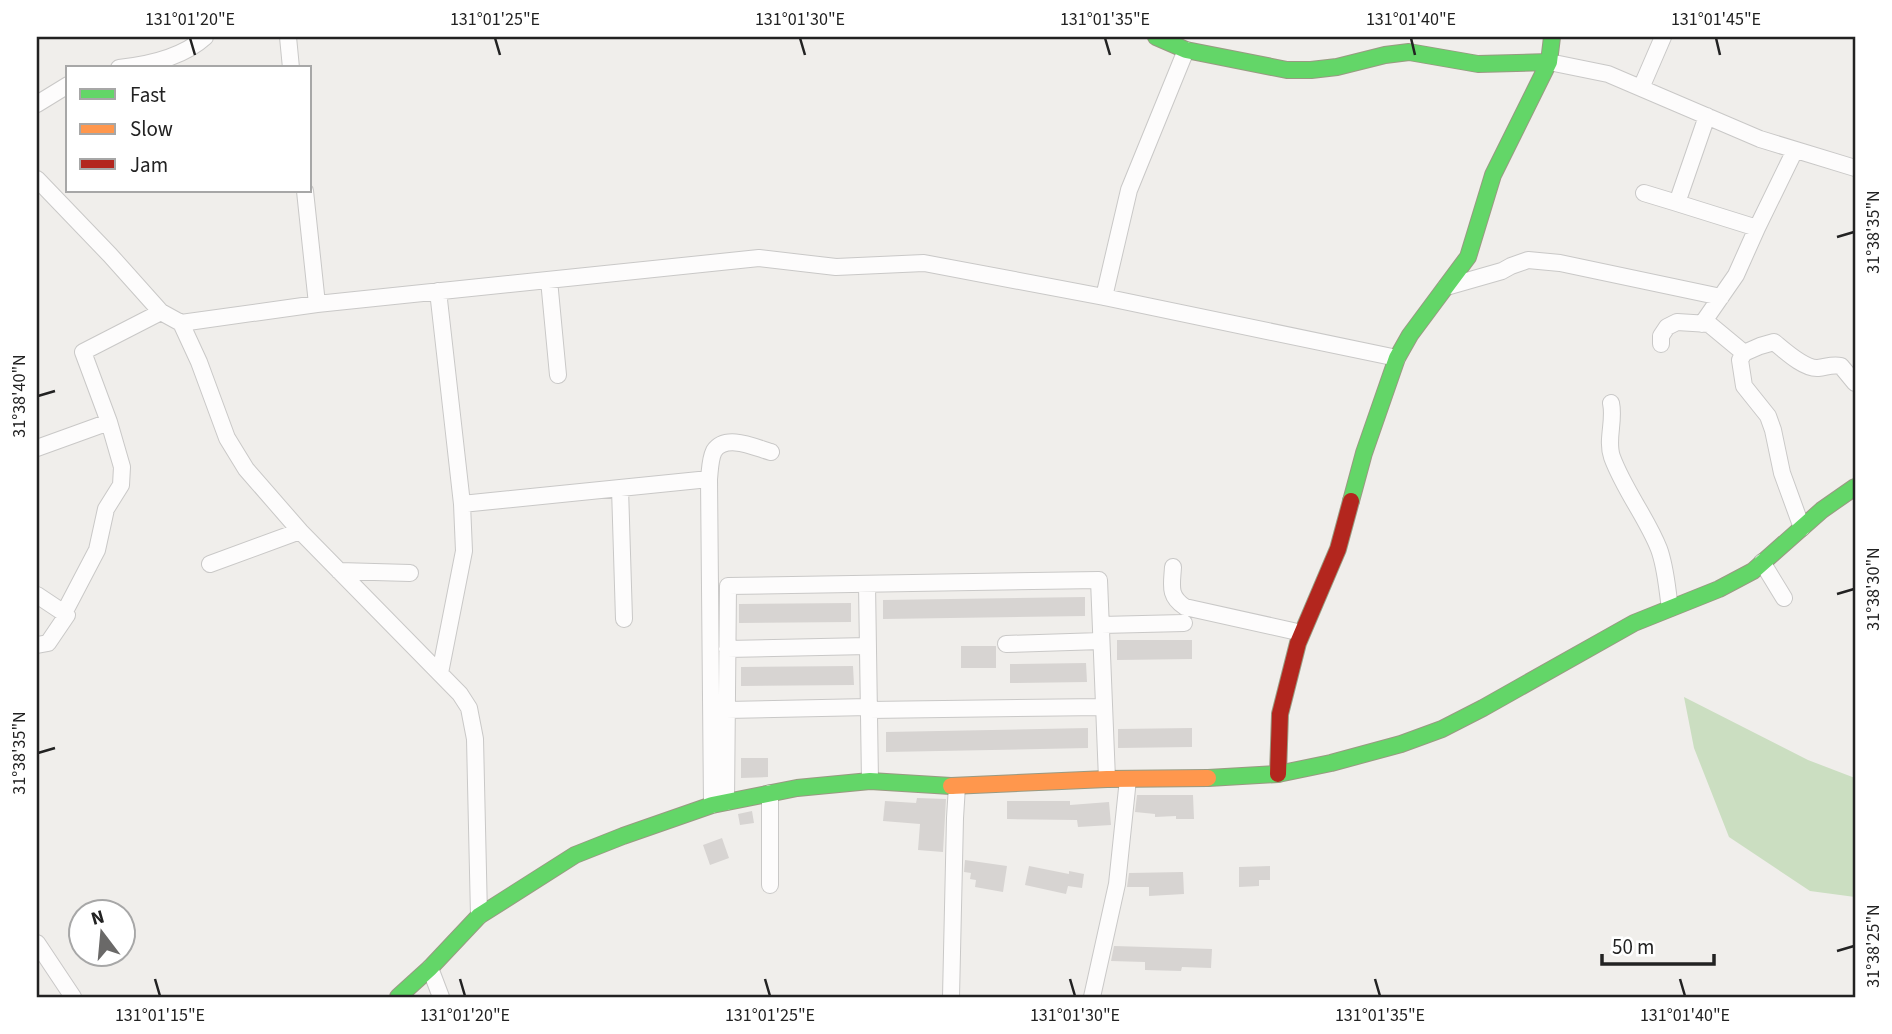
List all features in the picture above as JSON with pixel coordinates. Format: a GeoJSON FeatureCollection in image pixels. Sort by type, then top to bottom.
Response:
{"type":"FeatureCollection","features":[{"type":"Feature","properties":{"kind":"street"},"geometry":{"type":"LineString","coordinates":[[137,66],[175,55],[205,37]]}},
{"type":"Feature","properties":{"kind":"street"},"geometry":{"type":"LineString","coordinates":[[288,37],[291,66]]}},
{"type":"Feature","properties":{"kind":"street"},"geometry":{"type":"LineString","coordinates":[[1156,37],[1186,50],[1287,70],[1337,67],[1409,52],[1478,64],[1549,62],[1608,74],[1760,139],[1855,169]]}},
{"type":"Feature","properties":{"kind":"street"},"geometry":{"type":"LineString","coordinates":[[1278,774],[1280,714],[1298,643],[1338,549],[1364,453],[1397,358],[1410,335],[1468,257],[1493,176],[1549,62],[1552,37]]}},
{"type":"Feature","properties":{"kind":"street"},"geometry":{"type":"LineString","coordinates":[[1641,88],[1663,37]]}},
{"type":"Feature","properties":{"kind":"street"},"geometry":{"type":"LineString","coordinates":[[1104,297],[1129,190],[1186,50]]}},
{"type":"Feature","properties":{"kind":"street"},"geometry":{"type":"LineString","coordinates":[[37,104],[66,86]]}},
{"type":"Feature","properties":{"kind":"street"},"geometry":{"type":"LineString","coordinates":[[1677,203],[1707,116]]}},
{"type":"Feature","properties":{"kind":"street"},"geometry":{"type":"LineString","coordinates":[[1702,324],[1736,275],[1795,150]]}},
{"type":"Feature","properties":{"kind":"street"},"geometry":{"type":"LineString","coordinates":[[37,179],[161,312],[181,323],[199,362],[227,438],[246,469],[300,531],[460,694],[469,708],[475,739],[479,916]]}},
{"type":"Feature","properties":{"kind":"street"},"geometry":{"type":"LineString","coordinates":[[305,192],[317,303]]}},
{"type":"Feature","properties":{"kind":"street"},"geometry":{"type":"LineString","coordinates":[[1644,193],[1757,228]]}},
{"type":"Feature","properties":{"kind":"street"},"geometry":{"type":"LineString","coordinates":[[181,323],[317,303],[759,258],[836,267],[924,263],[1104,297],[1397,358]]}},
{"type":"Feature","properties":{"kind":"street"},"geometry":{"type":"LineString","coordinates":[[1446,287],[1502,271],[1528,260],[1560,263],[1721,297]]}},
{"type":"Feature","properties":{"kind":"street"},"geometry":{"type":"LineString","coordinates":[[548,280],[558,375]]}},
{"type":"Feature","properties":{"kind":"street"},"geometry":{"type":"LineString","coordinates":[[438,291],[464,551],[440,673]]}},
{"type":"Feature","properties":{"kind":"street"},"geometry":{"type":"LineString","coordinates":[[64,613],[97,550],[106,509],[121,485],[122,467],[109,422],[83,352],[161,312]]}},
{"type":"Feature","properties":{"kind":"street"},"geometry":{"type":"LineString","coordinates":[[1661,344],[1661,335],[1667,327],[1677,322],[1709,324],[1744,354]]}},
{"type":"Feature","properties":{"kind":"street"},"geometry":{"type":"LineString","coordinates":[[1802,528],[1782,473],[1768,416],[1744,386],[1740,360],[1744,354],[1774,342],[1805,365],[1816,368],[1833,364],[1841,366],[1855,383]]}},
{"type":"Feature","properties":{"kind":"street"},"geometry":{"type":"LineString","coordinates":[[1611,403],[1614,414],[1611,455],[1630,497],[1656,541],[1670,608]]}},
{"type":"Feature","properties":{"kind":"street"},"geometry":{"type":"LineString","coordinates":[[37,448],[109,422]]}},
{"type":"Feature","properties":{"kind":"street"},"geometry":{"type":"LineString","coordinates":[[719,804],[709,479],[711,462],[715,450],[726,443],[739,443],[771,452]]}},
{"type":"Feature","properties":{"kind":"street"},"geometry":{"type":"LineString","coordinates":[[461,504],[709,479]]}},
{"type":"Feature","properties":{"kind":"street"},"geometry":{"type":"LineString","coordinates":[[398,997],[430,968],[479,916],[575,855],[719,804],[797,788],[870,781],[957,786],[1278,774],[1401,744],[1442,729],[1634,623],[1719,589],[1753,571],[1822,510],[1855,487]]}},
{"type":"Feature","properties":{"kind":"street"},"geometry":{"type":"LineString","coordinates":[[620,488],[624,619]]}},
{"type":"Feature","properties":{"kind":"street"},"geometry":{"type":"LineString","coordinates":[[209,564],[300,531]]}},
{"type":"Feature","properties":{"kind":"street"},"geometry":{"type":"LineString","coordinates":[[1762,562],[1784,598]]}},
{"type":"Feature","properties":{"kind":"street"},"geometry":{"type":"LineString","coordinates":[[1173,567],[1172,592],[1175,601],[1185,607],[1302,633]]}},
{"type":"Feature","properties":{"kind":"street"},"geometry":{"type":"LineString","coordinates":[[340,571],[410,573]]}},
{"type":"Feature","properties":{"kind":"street"},"geometry":{"type":"LineString","coordinates":[[719,804],[726,710],[727,586],[1099,580],[1107,779]]}},
{"type":"Feature","properties":{"kind":"street"},"geometry":{"type":"LineString","coordinates":[[867,584],[870,781]]}},
{"type":"Feature","properties":{"kind":"street"},"geometry":{"type":"LineString","coordinates":[[37,595],[67,615],[48,643],[37,645]]}},
{"type":"Feature","properties":{"kind":"street"},"geometry":{"type":"LineString","coordinates":[[1006,644],[1184,623]]}},
{"type":"Feature","properties":{"kind":"street"},"geometry":{"type":"LineString","coordinates":[[727,649],[868,646]]}},
{"type":"Feature","properties":{"kind":"street"},"geometry":{"type":"LineString","coordinates":[[726,710],[1103,707]]}},
{"type":"Feature","properties":{"kind":"street"},"geometry":{"type":"LineString","coordinates":[[1092,997],[1117,884],[1128,779]]}},
{"type":"Feature","properties":{"kind":"street"},"geometry":{"type":"LineString","coordinates":[[951,997],[957,786]]}},
{"type":"Feature","properties":{"kind":"street"},"geometry":{"type":"LineString","coordinates":[[769,885],[770,793]]}},
{"type":"Feature","properties":{"kind":"street"},"geometry":{"type":"LineString","coordinates":[[37,943],[73,997]]}},
{"type":"Feature","properties":{"kind":"street"},"geometry":{"type":"LineString","coordinates":[[430,968],[441,997]]}},
{"type":"Feature","properties":{"kind":"green space"},"geometry":{"type":"Polygon","coordinates":[[[1684,697],[1808,760],[1855,778],[1855,897],[1810,891],[1729,837],[1694,748],[1684,697]]]}},
{"type":"Feature","properties":{"kind":"building"},"geometry":{"type":"Polygon","coordinates":[[[1085,597],[1085,616],[883,619],[883,600],[1085,597]]]}},
{"type":"Feature","properties":{"kind":"building"},"geometry":{"type":"Polygon","coordinates":[[[851,603],[851,622],[739,623],[739,604],[851,603]]]}},
{"type":"Feature","properties":{"kind":"building"},"geometry":{"type":"Polygon","coordinates":[[[1117,640],[1192,640],[1192,659],[1117,660],[1117,640]]]}},
{"type":"Feature","properties":{"kind":"building"},"geometry":{"type":"Polygon","coordinates":[[[961,646],[996,646],[996,668],[961,668],[961,646]]]}},
{"type":"Feature","properties":{"kind":"building"},"geometry":{"type":"Polygon","coordinates":[[[1086,663],[1087,682],[1010,683],[1010,664],[1086,663]]]}},
{"type":"Feature","properties":{"kind":"building"},"geometry":{"type":"Polygon","coordinates":[[[853,666],[854,685],[741,686],[741,667],[853,666]]]}},
{"type":"Feature","properties":{"kind":"building"},"geometry":{"type":"Polygon","coordinates":[[[1088,728],[1088,748],[886,752],[886,732],[1088,728]]]}},
{"type":"Feature","properties":{"kind":"building"},"geometry":{"type":"Polygon","coordinates":[[[1192,728],[1192,747],[1118,748],[1118,729],[1192,728]]]}},
{"type":"Feature","properties":{"kind":"building"},"geometry":{"type":"Polygon","coordinates":[[[741,758],[768,758],[768,777],[741,778],[741,758]]]}},
{"type":"Feature","properties":{"kind":"building"},"geometry":{"type":"Polygon","coordinates":[[[1137,795],[1193,795],[1194,819],[1155,817],[1155,814],[1135,812],[1137,795]]]}},
{"type":"Feature","properties":{"kind":"building"},"geometry":{"type":"Polygon","coordinates":[[[917,798],[946,799],[943,852],[918,850],[920,824],[883,821],[885,801],[916,803],[917,798]]]}},
{"type":"Feature","properties":{"kind":"building"},"geometry":{"type":"Polygon","coordinates":[[[1007,801],[1070,801],[1070,805],[1109,802],[1111,825],[1078,827],[1077,820],[1007,819],[1007,801]]]}},
{"type":"Feature","properties":{"kind":"building"},"geometry":{"type":"Polygon","coordinates":[[[752,811],[754,823],[740,825],[738,814],[752,811]]]}},
{"type":"Feature","properties":{"kind":"building"},"geometry":{"type":"Polygon","coordinates":[[[722,838],[729,858],[710,865],[703,845],[722,838]]]}},
{"type":"Feature","properties":{"kind":"building"},"geometry":{"type":"Polygon","coordinates":[[[965,860],[1007,866],[1003,892],[975,887],[976,880],[970,879],[971,873],[964,872],[965,860]]]}},
{"type":"Feature","properties":{"kind":"building"},"geometry":{"type":"Polygon","coordinates":[[[1029,866],[1069,874],[1069,871],[1084,874],[1082,888],[1068,886],[1066,894],[1025,885],[1029,866]]]}},
{"type":"Feature","properties":{"kind":"building"},"geometry":{"type":"Polygon","coordinates":[[[1270,866],[1270,880],[1259,880],[1259,886],[1239,887],[1239,867],[1270,866]]]}},
{"type":"Feature","properties":{"kind":"building"},"geometry":{"type":"Polygon","coordinates":[[[1183,872],[1184,894],[1149,896],[1149,887],[1127,887],[1129,873],[1183,872]]]}},
{"type":"Feature","properties":{"kind":"building"},"geometry":{"type":"Polygon","coordinates":[[[1114,946],[1212,949],[1211,968],[1145,970],[1145,962],[1111,961],[1114,946]]]}},
{"type":"Feature","properties":{"kind":"traffic: fast"},"geometry":{"type":"LineString","coordinates":[[1156,37],[1186,50],[1287,70],[1337,67],[1409,52],[1478,64],[1549,62]]}},
{"type":"Feature","properties":{"kind":"traffic: fast"},"geometry":{"type":"LineString","coordinates":[[1351,501],[1364,453],[1397,358],[1410,335],[1468,257],[1493,175],[1549,62],[1552,37]]}},
{"type":"Feature","properties":{"kind":"traffic: fast"},"geometry":{"type":"LineString","coordinates":[[1208,778],[1278,774],[1331,763],[1401,744],[1442,729],[1634,623],[1719,589],[1753,571],[1822,510],[1855,487]]}},
{"type":"Feature","properties":{"kind":"traffic: fast"},"geometry":{"type":"LineString","coordinates":[[398,997],[430,968],[479,916],[575,855],[623,836],[712,805],[797,788],[870,781],[951,786]]}},
{"type":"Feature","properties":{"kind":"traffic: slow"},"geometry":{"type":"LineString","coordinates":[[951,786],[1107,779],[1208,778]]}},
{"type":"Feature","properties":{"kind":"traffic: jam"},"geometry":{"type":"LineString","coordinates":[[1278,774],[1280,714],[1298,643],[1338,549],[1351,501]]}}]}
